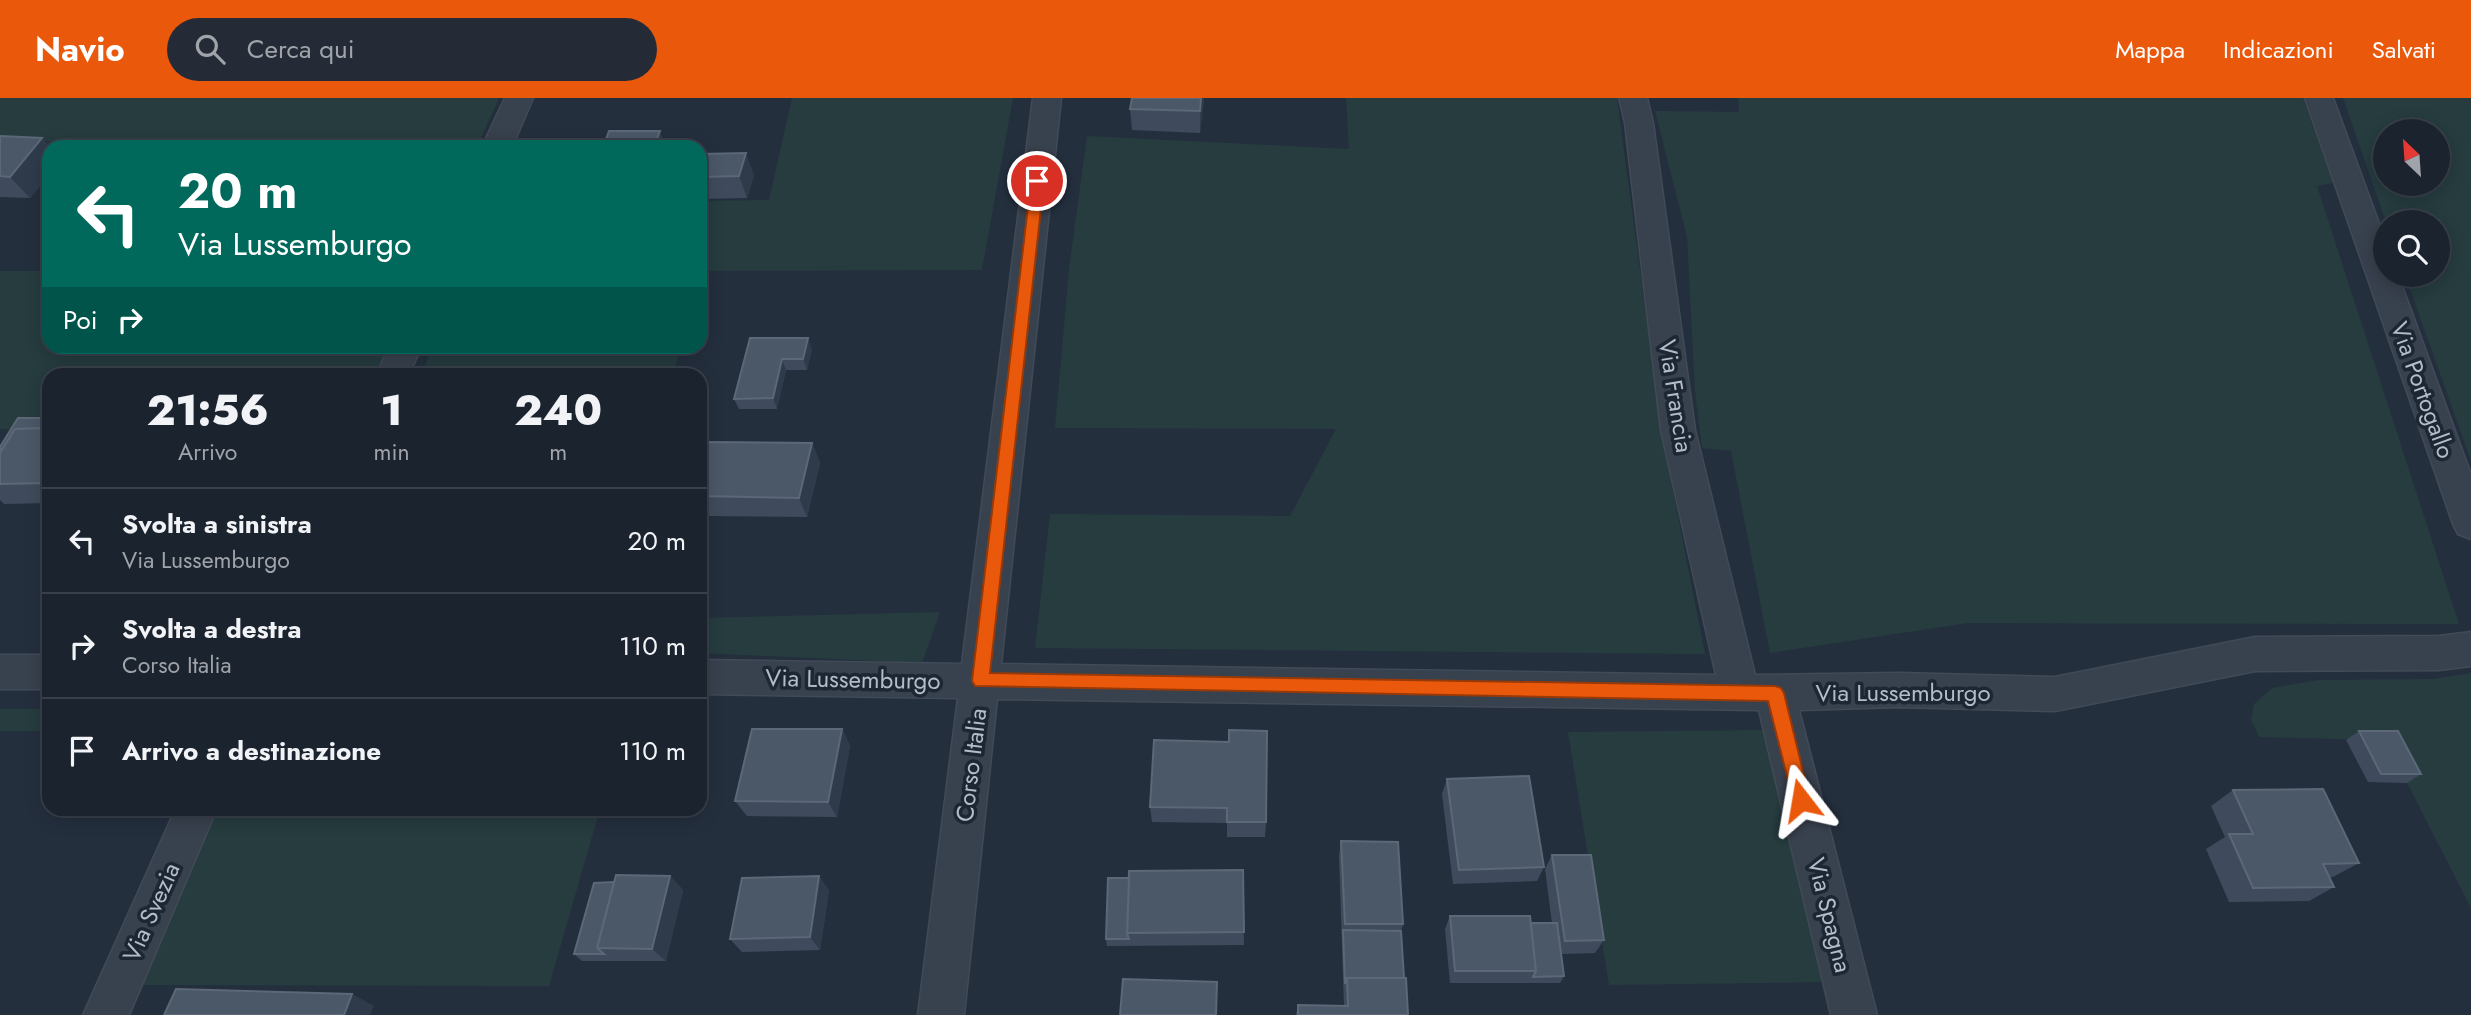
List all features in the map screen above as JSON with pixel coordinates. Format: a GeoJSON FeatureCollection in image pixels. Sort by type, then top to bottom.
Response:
{"type":"FeatureCollection","features":[{"type":"Feature","properties":{"kind":"street"},"geometry":{"type":"LineString","coordinates":[[500,140],[519,98]]}},
{"type":"Feature","properties":{"kind":"street","name":"Corso Italia"},"geometry":{"type":"LineString","coordinates":[[941,1015],[1047,98]]}},
{"type":"Feature","properties":{"kind":"street","name":"Via Francia"},"geometry":{"type":"LineString","coordinates":[[1633,98],[1639,123],[1678,430],[1757,692]]}},
{"type":"Feature","properties":{"kind":"street","name":"Via Portogallo"},"geometry":{"type":"LineString","coordinates":[[2319,98],[2471,524]]}},
{"type":"Feature","properties":{"kind":"street","name":"Via Lussemburgo"},"geometry":{"type":"LineString","coordinates":[[707,677],[2055,694],[2255,654],[2439,653],[2471,649]]}},
{"type":"Feature","properties":{"kind":"street"},"geometry":{"type":"LineString","coordinates":[[0,672],[42,672]]}},
{"type":"Feature","properties":{"kind":"street","name":"Via Spagna"},"geometry":{"type":"LineString","coordinates":[[1757,692],[1854,1015]]}},
{"type":"Feature","properties":{"kind":"street","name":"Via Svezia"},"geometry":{"type":"LineString","coordinates":[[106,1015],[193,816]]}},
{"type":"Feature","properties":{"kind":"green space"},"geometry":{"type":"Polygon","coordinates":[[[0,98],[499,98],[480,140],[0,142],[0,98]]]}},
{"type":"Feature","properties":{"kind":"green space"},"geometry":{"type":"Polygon","coordinates":[[[792,98],[1013,98],[982,270],[707,271],[707,201],[769,200],[792,98]]]}},
{"type":"Feature","properties":{"kind":"green space"},"geometry":{"type":"Polygon","coordinates":[[[1346,98],[1617,98],[1663,440],[1705,654],[1035,648],[1050,514],[1290,516],[1336,429],[1055,428],[1069,269],[1087,136],[1349,149],[1346,98]]]}},
{"type":"Feature","properties":{"kind":"green space"},"geometry":{"type":"Polygon","coordinates":[[[1738,98],[2303,98],[2333,183],[2317,186],[2459,624],[1968,623],[1770,653],[1731,451],[1702,448],[1695,392],[1687,237],[1655,111],[1739,112],[1738,98]]]}},
{"type":"Feature","properties":{"kind":"green space"},"geometry":{"type":"Polygon","coordinates":[[[2343,98],[2471,98],[2471,461],[2409,287],[2450,287],[2450,210],[2382,210],[2377,196],[2450,196],[2450,119],[2373,119],[2373,185],[2343,98]]]}},
{"type":"Feature","properties":{"kind":"green space"},"geometry":{"type":"Polygon","coordinates":[[[0,271],[42,271],[42,354],[387,354],[380,368],[42,368],[42,429],[0,429],[0,271]]]}},
{"type":"Feature","properties":{"kind":"green space"},"geometry":{"type":"Polygon","coordinates":[[[430,354],[679,354],[675,368],[424,368],[430,354]]]}},
{"type":"Feature","properties":{"kind":"green space"},"geometry":{"type":"Polygon","coordinates":[[[940,612],[922,663],[707,653],[707,618],[940,612]]]}},
{"type":"Feature","properties":{"kind":"green space"},"geometry":{"type":"Polygon","coordinates":[[[2471,673],[2471,908],[2385,740],[2259,737],[2251,720],[2254,704],[2272,688],[2318,680],[2432,679],[2471,673]]]}},
{"type":"Feature","properties":{"kind":"green space"},"geometry":{"type":"Polygon","coordinates":[[[0,709],[42,709],[42,731],[0,731],[0,709]]]}},
{"type":"Feature","properties":{"kind":"green space"},"geometry":{"type":"Polygon","coordinates":[[[1765,730],[1828,982],[1609,985],[1568,732],[1765,730]]]}},
{"type":"Feature","properties":{"kind":"green space"},"geometry":{"type":"Polygon","coordinates":[[[209,816],[598,816],[549,986],[137,985],[209,816]]]}},
{"type":"Feature","properties":{"kind":"building"},"geometry":{"type":"Polygon","coordinates":[[[1132,98],[1201,98],[1200,111],[1130,109],[1132,98]]]}},
{"type":"Feature","properties":{"kind":"building"},"geometry":{"type":"Polygon","coordinates":[[[609,131],[660,131],[657,140],[606,140],[609,131]]]}},
{"type":"Feature","properties":{"kind":"building"},"geometry":{"type":"Polygon","coordinates":[[[0,136],[42,138],[10,177],[0,176],[0,136]]]}},
{"type":"Feature","properties":{"kind":"building"},"geometry":{"type":"Polygon","coordinates":[[[746,153],[739,176],[707,177],[707,154],[746,153]]]}},
{"type":"Feature","properties":{"kind":"building"},"geometry":{"type":"Polygon","coordinates":[[[750,338],[808,338],[803,359],[782,359],[773,398],[734,399],[750,338]]]}},
{"type":"Feature","properties":{"kind":"building"},"geometry":{"type":"Polygon","coordinates":[[[18,418],[42,418],[42,428],[15,429],[0,453],[0,447],[18,418]]]}},
{"type":"Feature","properties":{"kind":"building"},"geometry":{"type":"Polygon","coordinates":[[[42,428],[42,483],[0,484],[0,453],[15,429],[42,428]]]}},
{"type":"Feature","properties":{"kind":"building"},"geometry":{"type":"Polygon","coordinates":[[[709,442],[812,443],[799,498],[707,496],[709,442]]]}},
{"type":"Feature","properties":{"kind":"building"},"geometry":{"type":"Polygon","coordinates":[[[752,729],[842,729],[828,802],[735,801],[752,729]]]}},
{"type":"Feature","properties":{"kind":"building"},"geometry":{"type":"Polygon","coordinates":[[[1229,730],[1267,731],[1266,822],[1227,822],[1227,808],[1150,807],[1154,740],[1229,742],[1229,730]]]}},
{"type":"Feature","properties":{"kind":"building"},"geometry":{"type":"Polygon","coordinates":[[[2359,731],[2398,731],[2421,774],[2381,774],[2359,731]]]}},
{"type":"Feature","properties":{"kind":"building"},"geometry":{"type":"Polygon","coordinates":[[[1529,776],[1544,867],[1459,870],[1447,779],[1529,776]]]}},
{"type":"Feature","properties":{"kind":"building"},"geometry":{"type":"Polygon","coordinates":[[[2323,789],[2359,863],[2323,864],[2334,887],[2253,888],[2229,834],[2253,834],[2233,790],[2323,789]]]}},
{"type":"Feature","properties":{"kind":"building"},"geometry":{"type":"Polygon","coordinates":[[[1341,841],[1398,842],[1403,924],[1345,924],[1341,841]]]}},
{"type":"Feature","properties":{"kind":"building"},"geometry":{"type":"Polygon","coordinates":[[[1552,855],[1591,855],[1604,940],[1565,941],[1552,855]]]}},
{"type":"Feature","properties":{"kind":"building"},"geometry":{"type":"Polygon","coordinates":[[[1243,870],[1244,932],[1127,933],[1129,871],[1243,870]]]}},
{"type":"Feature","properties":{"kind":"building"},"geometry":{"type":"Polygon","coordinates":[[[616,875],[670,876],[652,949],[597,948],[616,875]]]}},
{"type":"Feature","properties":{"kind":"building"},"geometry":{"type":"Polygon","coordinates":[[[819,876],[810,937],[730,939],[742,878],[819,876]]]}},
{"type":"Feature","properties":{"kind":"building"},"geometry":{"type":"Polygon","coordinates":[[[1108,878],[1129,878],[1129,939],[1106,939],[1108,878]]]}},
{"type":"Feature","properties":{"kind":"building"},"geometry":{"type":"Polygon","coordinates":[[[614,882],[597,948],[604,954],[574,954],[594,883],[614,882]]]}},
{"type":"Feature","properties":{"kind":"building"},"geometry":{"type":"Polygon","coordinates":[[[1450,916],[1530,916],[1536,971],[1455,971],[1450,916]]]}},
{"type":"Feature","properties":{"kind":"building"},"geometry":{"type":"Polygon","coordinates":[[[1531,923],[1557,923],[1564,976],[1533,977],[1536,971],[1531,923]]]}},
{"type":"Feature","properties":{"kind":"building"},"geometry":{"type":"Polygon","coordinates":[[[1343,930],[1401,931],[1404,978],[1347,978],[1345,984],[1343,930]]]}},
{"type":"Feature","properties":{"kind":"building"},"geometry":{"type":"Polygon","coordinates":[[[1347,978],[1406,978],[1408,1015],[1298,1015],[1298,1005],[1348,1006],[1347,978]]]}},
{"type":"Feature","properties":{"kind":"building"},"geometry":{"type":"Polygon","coordinates":[[[1123,979],[1217,982],[1216,1015],[1120,1015],[1123,979]]]}},
{"type":"Feature","properties":{"kind":"building"},"geometry":{"type":"Polygon","coordinates":[[[176,989],[352,994],[344,1015],[164,1015],[176,989]]]}},
{"type":"Feature","properties":{"kind":"route"},"geometry":{"type":"LineString","coordinates":[[1037,181],[981,681],[1775,693],[1801,800]]}}]}
